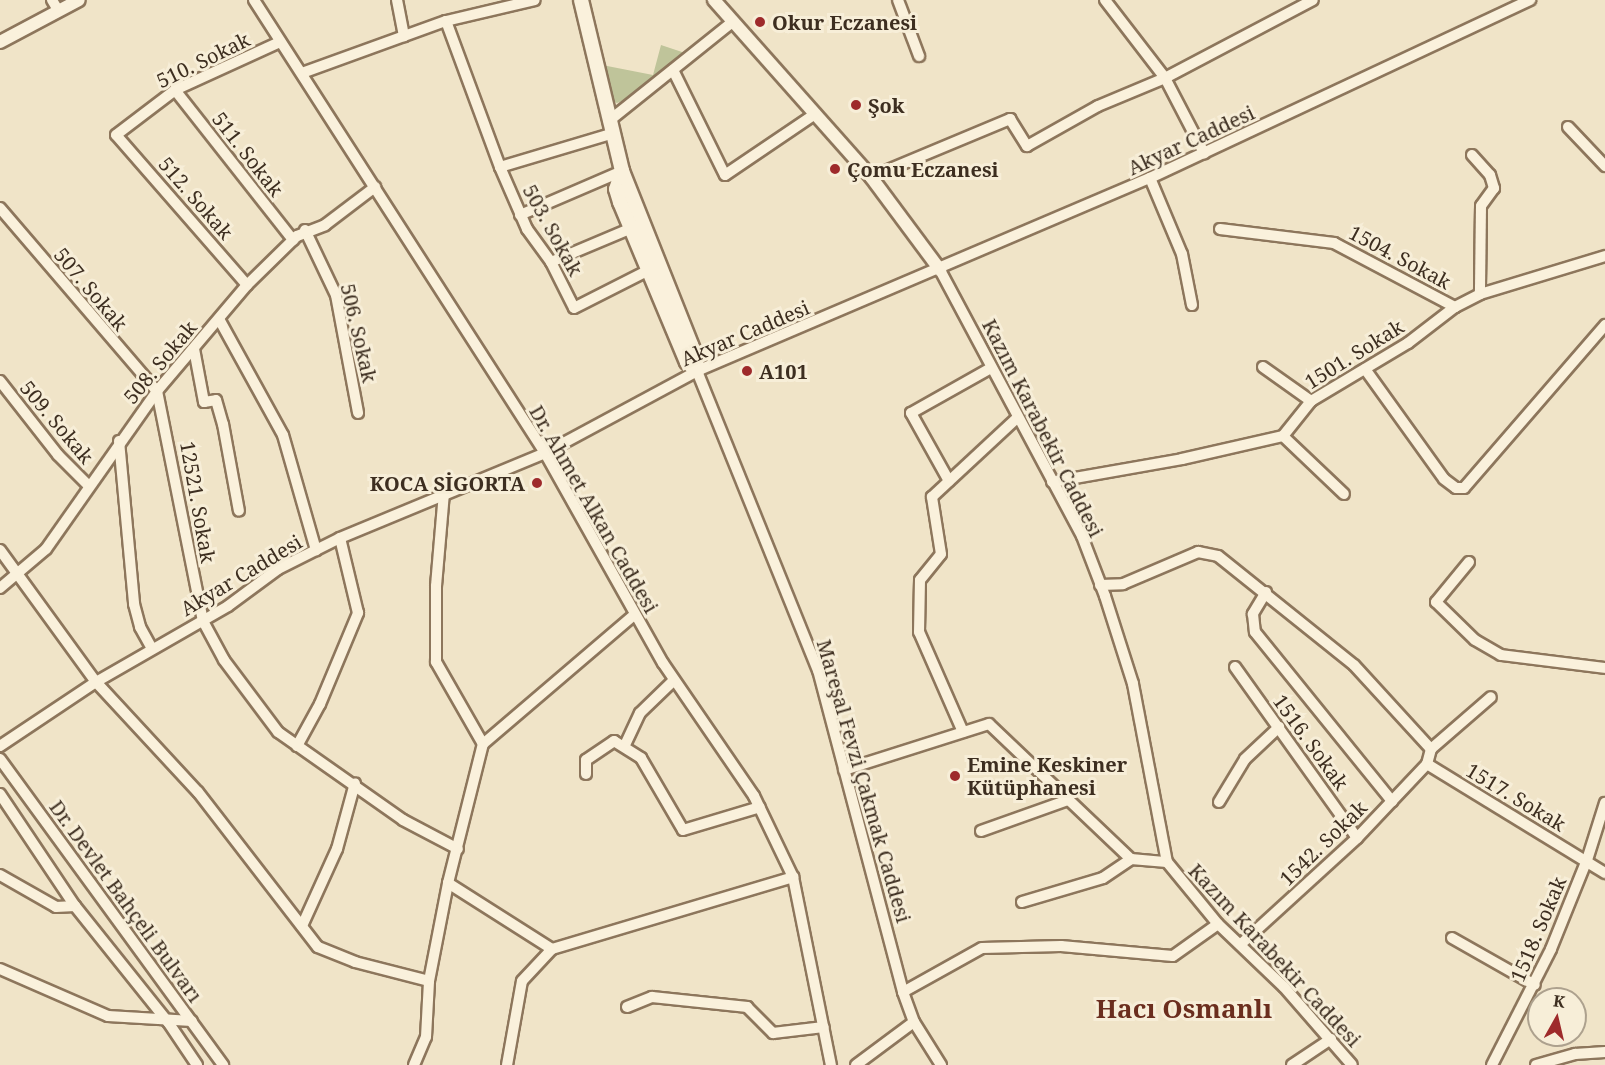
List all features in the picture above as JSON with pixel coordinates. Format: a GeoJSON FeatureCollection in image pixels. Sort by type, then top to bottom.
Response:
{"type":"FeatureCollection","features":[{"type":"Feature","properties":{"kind":"main road"},"geometry":{"type":"LineString","coordinates":[[581,0],[622,171],[696,357],[697,371]]}},
{"type":"Feature","properties":{"kind":"main road"},"geometry":{"type":"LineString","coordinates":[[622,171],[616,189],[687,362],[697,371]]}},
{"type":"Feature","properties":{"kind":"street"},"geometry":{"type":"LineString","coordinates":[[0,42],[55,5],[79,0]]}},
{"type":"Feature","properties":{"kind":"street","name":"Dr. Ahmet Alkan Caddesi"},"geometry":{"type":"LineString","coordinates":[[254,0],[545,453],[634,615],[674,680],[728,753],[760,807],[793,877],[831,1065]]}},
{"type":"Feature","properties":{"kind":"street"},"geometry":{"type":"LineString","coordinates":[[397,0],[404,36]]}},
{"type":"Feature","properties":{"kind":"street"},"geometry":{"type":"LineString","coordinates":[[302,73],[446,21],[535,0]]}},
{"type":"Feature","properties":{"kind":"street"},"geometry":{"type":"LineString","coordinates":[[714,0],[731,23],[871,177],[940,270]]}},
{"type":"Feature","properties":{"kind":"street"},"geometry":{"type":"LineString","coordinates":[[898,0],[919,56]]}},
{"type":"Feature","properties":{"kind":"street"},"geometry":{"type":"LineString","coordinates":[[871,177],[1010,119],[1027,146],[1098,106],[1165,78],[1313,0]]}},
{"type":"Feature","properties":{"kind":"street","name":"Akyar Caddesi"},"geometry":{"type":"LineString","coordinates":[[0,746],[96,682],[203,621],[278,569],[340,538],[545,453],[697,371],[940,270],[1150,178],[1525,1]]}},
{"type":"Feature","properties":{"kind":"street"},"geometry":{"type":"LineString","coordinates":[[1110,2],[1165,78],[1204,153]]}},
{"type":"Feature","properties":{"kind":"street"},"geometry":{"type":"LineString","coordinates":[[446,21],[500,167]]}},
{"type":"Feature","properties":{"kind":"street"},"geometry":{"type":"LineString","coordinates":[[612,127],[673,70],[731,23]]}},
{"type":"Feature","properties":{"kind":"street","name":"510. Sokak"},"geometry":{"type":"LineString","coordinates":[[116,135],[175,90],[280,42]]}},
{"type":"Feature","properties":{"kind":"street"},"geometry":{"type":"LineString","coordinates":[[673,70],[725,175],[815,114]]}},
{"type":"Feature","properties":{"kind":"street","name":"511. Sokak"},"geometry":{"type":"LineString","coordinates":[[175,90],[292,240]]}},
{"type":"Feature","properties":{"kind":"street","name":"503. Sokak"},"geometry":{"type":"LineString","coordinates":[[612,127],[500,167],[520,215],[551,262],[574,308],[649,270]]}},
{"type":"Feature","properties":{"kind":"street"},"geometry":{"type":"LineString","coordinates":[[1568,127],[1605,166]]}},
{"type":"Feature","properties":{"kind":"street","name":"512. Sokak"},"geometry":{"type":"LineString","coordinates":[[116,135],[247,285]]}},
{"type":"Feature","properties":{"kind":"street"},"geometry":{"type":"LineString","coordinates":[[1472,155],[1490,175],[1494,188],[1481,206],[1480,294]]}},
{"type":"Feature","properties":{"kind":"street"},"geometry":{"type":"LineString","coordinates":[[520,215],[622,171]]}},
{"type":"Feature","properties":{"kind":"street"},"geometry":{"type":"LineString","coordinates":[[1150,178],[1182,254],[1192,305]]}},
{"type":"Feature","properties":{"kind":"street","name":"508. Sokak"},"geometry":{"type":"LineString","coordinates":[[0,588],[46,549],[88,485],[157,391],[247,285],[305,230],[325,225],[375,187]]}},
{"type":"Feature","properties":{"kind":"street","name":"507. Sokak"},"geometry":{"type":"LineString","coordinates":[[0,208],[157,391]]}},
{"type":"Feature","properties":{"kind":"street"},"geometry":{"type":"LineString","coordinates":[[551,262],[632,228]]}},
{"type":"Feature","properties":{"kind":"street","name":"1504. Sokak"},"geometry":{"type":"LineString","coordinates":[[1220,229],[1334,243],[1455,307]]}},
{"type":"Feature","properties":{"kind":"street","name":"506. Sokak"},"geometry":{"type":"LineString","coordinates":[[305,230],[336,295],[358,413]]}},
{"type":"Feature","properties":{"kind":"street","name":"1501. Sokak"},"geometry":{"type":"LineString","coordinates":[[1283,436],[1311,400],[1365,369],[1455,307],[1480,294],[1605,256]]}},
{"type":"Feature","properties":{"kind":"street","name":"Kazım Karabekir Caddesi"},"geometry":{"type":"LineString","coordinates":[[940,270],[1082,536],[1133,684],[1167,862],[1218,924],[1241,944],[1331,1039],[1352,1065]]}},
{"type":"Feature","properties":{"kind":"street"},"geometry":{"type":"LineString","coordinates":[[219,319],[283,435],[316,550]]}},
{"type":"Feature","properties":{"kind":"street"},"geometry":{"type":"LineString","coordinates":[[1365,369],[1444,479],[1456,488],[1464,488],[1605,325]]}},
{"type":"Feature","properties":{"kind":"street"},"geometry":{"type":"LineString","coordinates":[[194,349],[204,402],[216,400],[223,424],[239,511]]}},
{"type":"Feature","properties":{"kind":"street"},"geometry":{"type":"LineString","coordinates":[[1263,367],[1311,400]]}},
{"type":"Feature","properties":{"kind":"street"},"geometry":{"type":"LineString","coordinates":[[949,481],[911,413],[991,368]]}},
{"type":"Feature","properties":{"kind":"street","name":"Mareşal Fevzi Çakmak Caddesi"},"geometry":{"type":"LineString","coordinates":[[697,371],[813,656],[903,992],[914,1022],[941,1065]]}},
{"type":"Feature","properties":{"kind":"street","name":"509. Sokak"},"geometry":{"type":"LineString","coordinates":[[0,381],[58,455],[88,485]]}},
{"type":"Feature","properties":{"kind":"street","name":"12521. Sokak"},"geometry":{"type":"LineString","coordinates":[[157,391],[203,621],[224,660],[278,732],[355,783],[403,820],[458,849]]}},
{"type":"Feature","properties":{"kind":"street"},"geometry":{"type":"LineString","coordinates":[[963,732],[919,632],[920,580],[941,554],[932,497],[1017,418]]}},
{"type":"Feature","properties":{"kind":"street"},"geometry":{"type":"LineString","coordinates":[[1052,482],[1182,459],[1283,436],[1344,494]]}},
{"type":"Feature","properties":{"kind":"street"},"geometry":{"type":"LineString","coordinates":[[119,441],[134,604],[140,627],[152,649]]}},
{"type":"Feature","properties":{"kind":"street"},"geometry":{"type":"LineString","coordinates":[[444,493],[436,586],[436,662],[483,744]]}},
{"type":"Feature","properties":{"kind":"street"},"geometry":{"type":"LineString","coordinates":[[297,746],[320,704],[358,613],[340,538]]}},
{"type":"Feature","properties":{"kind":"street"},"geometry":{"type":"LineString","coordinates":[[0,550],[96,682],[198,792],[318,946],[355,962],[429,981]]}},
{"type":"Feature","properties":{"kind":"street"},"geometry":{"type":"LineString","coordinates":[[1100,585],[1123,584],[1186,555],[1206,551],[1237,567],[1354,665],[1431,748]]}},
{"type":"Feature","properties":{"kind":"street"},"geometry":{"type":"LineString","coordinates":[[1469,562],[1436,602],[1480,644],[1501,655],[1605,668]]}},
{"type":"Feature","properties":{"kind":"street"},"geometry":{"type":"LineString","coordinates":[[1266,592],[1253,614],[1255,632],[1392,801]]}},
{"type":"Feature","properties":{"kind":"street"},"geometry":{"type":"LineString","coordinates":[[419,1064],[426,1037],[429,981],[448,883],[483,744],[634,615]]}},
{"type":"Feature","properties":{"kind":"street","name":"1516. Sokak"},"geometry":{"type":"LineString","coordinates":[[1234,667],[1357,838]]}},
{"type":"Feature","properties":{"kind":"street"},"geometry":{"type":"LineString","coordinates":[[624,745],[640,713],[674,680]]}},
{"type":"Feature","properties":{"kind":"street"},"geometry":{"type":"LineString","coordinates":[[1426,764],[1431,748],[1491,697]]}},
{"type":"Feature","properties":{"kind":"street"},"geometry":{"type":"LineString","coordinates":[[844,770],[989,724],[1131,859],[1167,862]]}},
{"type":"Feature","properties":{"kind":"street"},"geometry":{"type":"LineString","coordinates":[[1219,802],[1245,759],[1279,727]]}},
{"type":"Feature","properties":{"kind":"street"},"geometry":{"type":"LineString","coordinates":[[586,774],[586,760],[614,741],[624,745],[641,758],[683,830],[760,807]]}},
{"type":"Feature","properties":{"kind":"street","name":"Dr. Devlet Bahçeli Bulvarı"},"geometry":{"type":"LineString","coordinates":[[0,759],[223,1065]]}},
{"type":"Feature","properties":{"kind":"street","name":"1542. Sokak"},"geometry":{"type":"LineString","coordinates":[[1241,944],[1357,838],[1426,764]]}},
{"type":"Feature","properties":{"kind":"street","name":"1517. Sokak"},"geometry":{"type":"LineString","coordinates":[[1426,764],[1605,873]]}},
{"type":"Feature","properties":{"kind":"street"},"geometry":{"type":"LineString","coordinates":[[302,926],[337,849],[355,783]]}},
{"type":"Feature","properties":{"kind":"street","name":"Dr. Devlet Bahçeli Bulvarı"},"geometry":{"type":"LineString","coordinates":[[0,794],[75,906],[168,1022],[197,1065]]}},
{"type":"Feature","properties":{"kind":"street"},"geometry":{"type":"LineString","coordinates":[[981,831],[1068,800]]}},
{"type":"Feature","properties":{"kind":"street","name":"1518. Sokak"},"geometry":{"type":"LineString","coordinates":[[1492,1065],[1535,985],[1587,860],[1605,803]]}},
{"type":"Feature","properties":{"kind":"street"},"geometry":{"type":"LineString","coordinates":[[1022,902],[1103,878],[1131,859]]}},
{"type":"Feature","properties":{"kind":"street"},"geometry":{"type":"LineString","coordinates":[[0,875],[56,907],[75,906]]}},
{"type":"Feature","properties":{"kind":"street"},"geometry":{"type":"LineString","coordinates":[[507,1065],[522,981],[552,949],[793,877]]}},
{"type":"Feature","properties":{"kind":"street"},"geometry":{"type":"LineString","coordinates":[[448,883],[552,949]]}},
{"type":"Feature","properties":{"kind":"street"},"geometry":{"type":"LineString","coordinates":[[903,992],[982,948],[1061,945],[1173,956],[1218,924]]}},
{"type":"Feature","properties":{"kind":"street"},"geometry":{"type":"LineString","coordinates":[[1452,938],[1535,985]]}},
{"type":"Feature","properties":{"kind":"street"},"geometry":{"type":"LineString","coordinates":[[0,969],[108,1016],[168,1022],[192,1021]]}},
{"type":"Feature","properties":{"kind":"street"},"geometry":{"type":"LineString","coordinates":[[627,1007],[652,997],[747,1007],[773,1033],[824,1027]]}},
{"type":"Feature","properties":{"kind":"street"},"geometry":{"type":"LineString","coordinates":[[856,1065],[914,1022]]}},
{"type":"Feature","properties":{"kind":"street"},"geometry":{"type":"LineString","coordinates":[[1292,1065],[1331,1039]]}},
{"type":"Feature","properties":{"kind":"street"},"geometry":{"type":"LineString","coordinates":[[1536,1065],[1575,1054],[1605,1052]]}},
{"type":"Feature","properties":{"kind":"green space"},"geometry":{"type":"Polygon","coordinates":[[[661,45],[688,54],[637,95],[617,103],[609,100],[602,65],[653,75],[661,45]]]}},
{"type":"Feature","properties":{"kind":"place","name":"Okur Eczanesi"},"geometry":{"type":"Point","coordinates":[760,22]}},
{"type":"Feature","properties":{"kind":"place","name":"Şok"},"geometry":{"type":"Point","coordinates":[856,105]}},
{"type":"Feature","properties":{"kind":"place","name":"Çomu Eczanesi"},"geometry":{"type":"Point","coordinates":[835,169]}},
{"type":"Feature","properties":{"kind":"place","name":"A101"},"geometry":{"type":"Point","coordinates":[747,371]}},
{"type":"Feature","properties":{"kind":"place","name":"KOCA SİGORTA"},"geometry":{"type":"Point","coordinates":[537,483]}},
{"type":"Feature","properties":{"kind":"place","name":"Emine Keskiner Kütüphanesi"},"geometry":{"type":"Point","coordinates":[955,776]}},
{"type":"Feature","properties":{"kind":"district","name":"Hacı Osmanlı"},"geometry":{"type":"Point","coordinates":[1184,1009]}}]}
